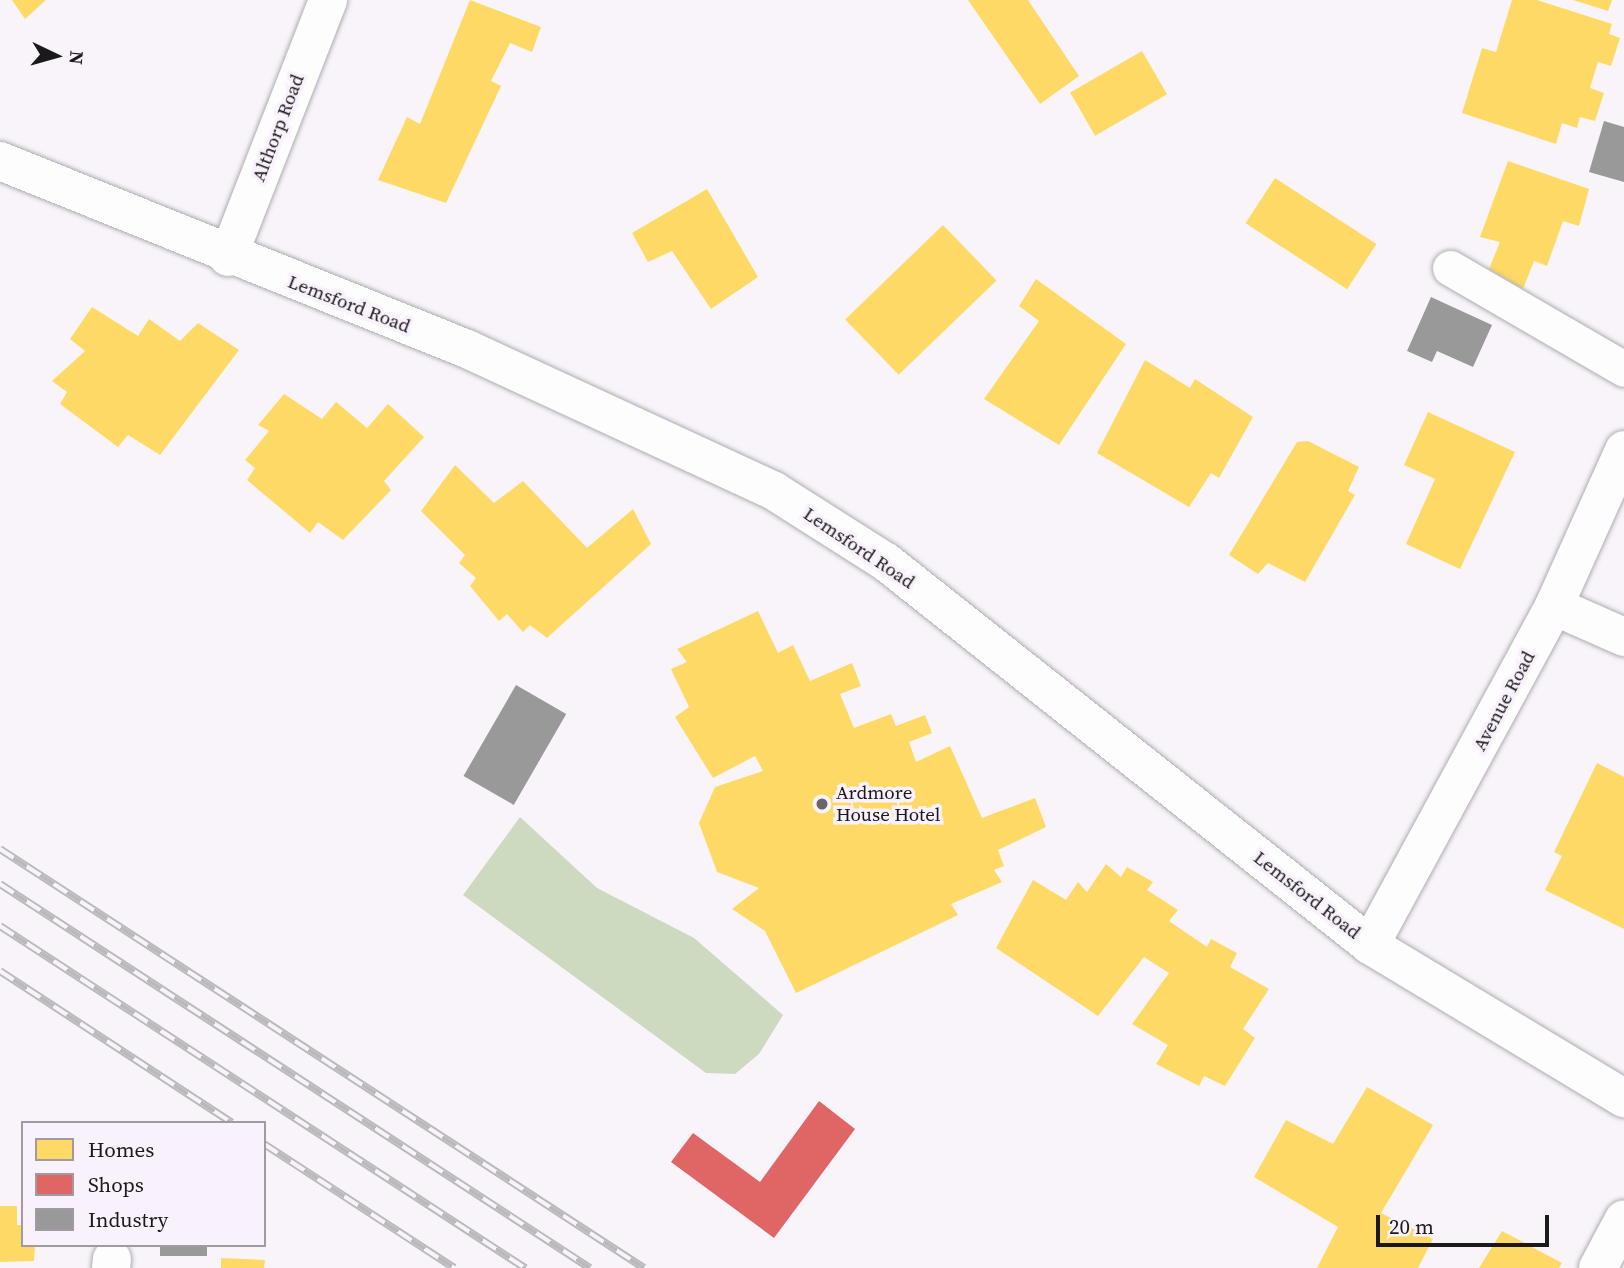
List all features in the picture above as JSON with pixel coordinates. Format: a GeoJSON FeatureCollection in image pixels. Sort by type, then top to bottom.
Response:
{"type":"FeatureCollection","features":[{"type":"Feature","properties":{"kind":"street","name":"Althorp Road"},"geometry":{"type":"LineString","coordinates":[[228,257],[328,0]]}},
{"type":"Feature","properties":{"kind":"street","name":"Lemsford Road"},"geometry":{"type":"LineString","coordinates":[[0,161],[228,257],[478,354],[774,491],[886,562],[1370,945],[1624,1098]]}},
{"type":"Feature","properties":{"kind":"street","name":"Avenue Road"},"geometry":{"type":"LineString","coordinates":[[1370,945],[1554,606],[1624,450]]}},
{"type":"Feature","properties":{"kind":"street"},"geometry":{"type":"LineString","coordinates":[[1554,606],[1624,637]]}},
{"type":"Feature","properties":{"kind":"street"},"geometry":{"type":"LineString","coordinates":[[1598,1268],[1624,1219]]}},
{"type":"Feature","properties":{"kind":"lane"},"geometry":{"type":"LineString","coordinates":[[1450,268],[1624,369]]}},
{"type":"Feature","properties":{"kind":"green space"},"geometry":{"type":"Polygon","coordinates":[[[520,817],[597,888],[694,938],[783,1015],[759,1054],[735,1074],[706,1073],[463,895],[520,817]]]}},
{"type":"Feature","properties":{"kind":"building: Homes"},"geometry":{"type":"Polygon","coordinates":[[[12,0],[46,0],[25,19],[12,0]]]}},
{"type":"Feature","properties":{"kind":"building: Homes"},"geometry":{"type":"Polygon","coordinates":[[[470,0],[541,27],[532,52],[510,43],[491,81],[501,86],[446,203],[378,180],[407,117],[420,124],[470,0]]]}},
{"type":"Feature","properties":{"kind":"building: Homes"},"geometry":{"type":"Polygon","coordinates":[[[968,0],[1028,0],[1079,76],[1040,104],[968,0]]]}},
{"type":"Feature","properties":{"kind":"building: Homes"},"geometry":{"type":"Polygon","coordinates":[[[1512,0],[1537,0],[1612,24],[1609,34],[1620,38],[1611,66],[1598,62],[1590,88],[1604,93],[1595,121],[1580,117],[1577,128],[1562,123],[1556,144],[1462,113],[1482,48],[1496,52],[1512,0]]]}},
{"type":"Feature","properties":{"kind":"building: Homes"},"geometry":{"type":"Polygon","coordinates":[[[1573,0],[1612,0],[1608,11],[1573,0]]]}},
{"type":"Feature","properties":{"kind":"building: Homes"},"geometry":{"type":"Polygon","coordinates":[[[1142,51],[1167,94],[1095,136],[1070,92],[1142,51]]]}},
{"type":"Feature","properties":{"kind":"building: Homes"},"geometry":{"type":"Polygon","coordinates":[[[1508,161],[1589,189],[1579,226],[1563,221],[1547,266],[1534,261],[1523,289],[1489,269],[1500,242],[1480,237],[1508,161]]]}},
{"type":"Feature","properties":{"kind":"building: Homes"},"geometry":{"type":"Polygon","coordinates":[[[1275,178],[1376,244],[1347,289],[1246,223],[1275,178]]]}},
{"type":"Feature","properties":{"kind":"building: Homes"},"geometry":{"type":"Polygon","coordinates":[[[707,189],[758,277],[711,309],[672,251],[648,262],[632,233],[707,189]]]}},
{"type":"Feature","properties":{"kind":"building: Homes"},"geometry":{"type":"Polygon","coordinates":[[[943,225],[996,280],[899,375],[845,319],[943,225]]]}},
{"type":"Feature","properties":{"kind":"building: Homes"},"geometry":{"type":"Polygon","coordinates":[[[1036,279],[1126,344],[1059,445],[984,399],[1039,321],[1019,306],[1036,279]]]}},
{"type":"Feature","properties":{"kind":"building: Homes"},"geometry":{"type":"Polygon","coordinates":[[[92,307],[138,336],[149,319],[180,341],[198,323],[239,350],[160,455],[128,435],[118,447],[60,404],[67,392],[52,381],[85,351],[70,339],[92,307]]]}},
{"type":"Feature","properties":{"kind":"building: Homes"},"geometry":{"type":"Polygon","coordinates":[[[1145,360],[1190,388],[1195,379],[1253,417],[1219,478],[1211,473],[1189,507],[1097,453],[1145,360]]]}},
{"type":"Feature","properties":{"kind":"building: Homes"},"geometry":{"type":"Polygon","coordinates":[[[284,394],[322,419],[336,402],[367,428],[388,404],[424,437],[384,481],[391,490],[343,540],[318,522],[310,533],[247,480],[255,468],[245,460],[269,431],[258,425],[284,394]]]}},
{"type":"Feature","properties":{"kind":"building: Homes"},"geometry":{"type":"Polygon","coordinates":[[[1428,412],[1515,452],[1460,569],[1406,544],[1435,479],[1404,465],[1428,412]]]}},
{"type":"Feature","properties":{"kind":"building: Homes"},"geometry":{"type":"Polygon","coordinates":[[[1308,441],[1359,467],[1348,491],[1355,495],[1305,582],[1268,563],[1258,574],[1229,555],[1297,442],[1308,441]]]}},
{"type":"Feature","properties":{"kind":"building: Homes"},"geometry":{"type":"Polygon","coordinates":[[[455,465],[494,503],[523,481],[587,548],[633,509],[651,544],[547,638],[530,625],[523,632],[507,614],[499,621],[470,586],[476,578],[459,563],[465,555],[421,511],[455,465]]]}},
{"type":"Feature","properties":{"kind":"building: Homes"},"geometry":{"type":"Polygon","coordinates":[[[758,611],[778,653],[793,645],[810,681],[852,663],[861,686],[840,694],[854,728],[891,714],[896,726],[925,715],[932,733],[909,742],[916,762],[950,746],[982,818],[1035,798],[1046,827],[998,850],[1004,866],[994,870],[1002,882],[951,904],[958,915],[796,993],[765,931],[732,909],[759,888],[717,872],[699,823],[715,787],[763,771],[755,756],[713,778],[675,717],[689,707],[671,669],[687,662],[677,649],[758,611]]]}},
{"type":"Feature","properties":{"kind":"building: Homes"},"geometry":{"type":"Polygon","coordinates":[[[1597,763],[1624,777],[1624,929],[1545,890],[1562,856],[1554,852],[1597,763]]]}},
{"type":"Feature","properties":{"kind":"building: Homes"},"geometry":{"type":"Polygon","coordinates":[[[1106,864],[1121,877],[1127,867],[1153,882],[1147,890],[1178,910],[1169,921],[1207,947],[1211,939],[1237,953],[1230,967],[1269,989],[1243,1029],[1255,1038],[1225,1086],[1204,1076],[1199,1086],[1156,1064],[1168,1045],[1132,1024],[1169,973],[1144,957],[1098,1016],[996,948],[1033,880],[1066,900],[1078,882],[1087,892],[1106,864]]]}},
{"type":"Feature","properties":{"kind":"building: Homes"},"geometry":{"type":"Polygon","coordinates":[[[1367,1087],[1433,1125],[1381,1213],[1433,1239],[1418,1268],[1317,1268],[1338,1227],[1254,1177],[1286,1120],[1333,1144],[1367,1087]]]}},
{"type":"Feature","properties":{"kind":"building: Homes"},"geometry":{"type":"Polygon","coordinates":[[[0,1206],[17,1206],[17,1225],[21,1225],[21,1247],[35,1247],[34,1261],[0,1262],[0,1206]]]}},
{"type":"Feature","properties":{"kind":"building: Homes"},"geometry":{"type":"Polygon","coordinates":[[[1502,1231],[1562,1263],[1559,1268],[1479,1268],[1502,1231]]]}},
{"type":"Feature","properties":{"kind":"building: Homes"},"geometry":{"type":"Polygon","coordinates":[[[221,1258],[265,1260],[264,1268],[221,1268],[221,1258]]]}},
{"type":"Feature","properties":{"kind":"building: Shops"},"geometry":{"type":"Polygon","coordinates":[[[819,1101],[855,1129],[774,1238],[671,1162],[693,1133],[760,1182],[819,1101]]]}},
{"type":"Feature","properties":{"kind":"building: Industry"},"geometry":{"type":"Polygon","coordinates":[[[1604,121],[1624,127],[1624,182],[1589,172],[1604,121]]]}},
{"type":"Feature","properties":{"kind":"building: Industry"},"geometry":{"type":"Polygon","coordinates":[[[1431,297],[1492,325],[1473,367],[1437,351],[1432,362],[1407,351],[1431,297]]]}},
{"type":"Feature","properties":{"kind":"building: Industry"},"geometry":{"type":"Polygon","coordinates":[[[516,685],[566,714],[514,805],[464,776],[516,685]]]}},
{"type":"Feature","properties":{"kind":"building: Industry"},"geometry":{"type":"Polygon","coordinates":[[[160,1247],[207,1247],[207,1256],[160,1256],[160,1247]]]}},
{"type":"Feature","properties":{"kind":"railway"},"geometry":{"type":"LineString","coordinates":[[0,849],[644,1268]]}},
{"type":"Feature","properties":{"kind":"railway"},"geometry":{"type":"LineString","coordinates":[[0,884],[590,1268]]}},
{"type":"Feature","properties":{"kind":"railway"},"geometry":{"type":"LineString","coordinates":[[0,926],[525,1268]]}},
{"type":"Feature","properties":{"kind":"railway"},"geometry":{"type":"LineString","coordinates":[[0,971],[229,1121]]}},
{"type":"Feature","properties":{"kind":"railway"},"geometry":{"type":"LineString","coordinates":[[266,1145],[454,1268]]}},
{"type":"Feature","properties":{"kind":"place","name":"Ardmore House Hotel"},"geometry":{"type":"Point","coordinates":[822,804]}}]}
